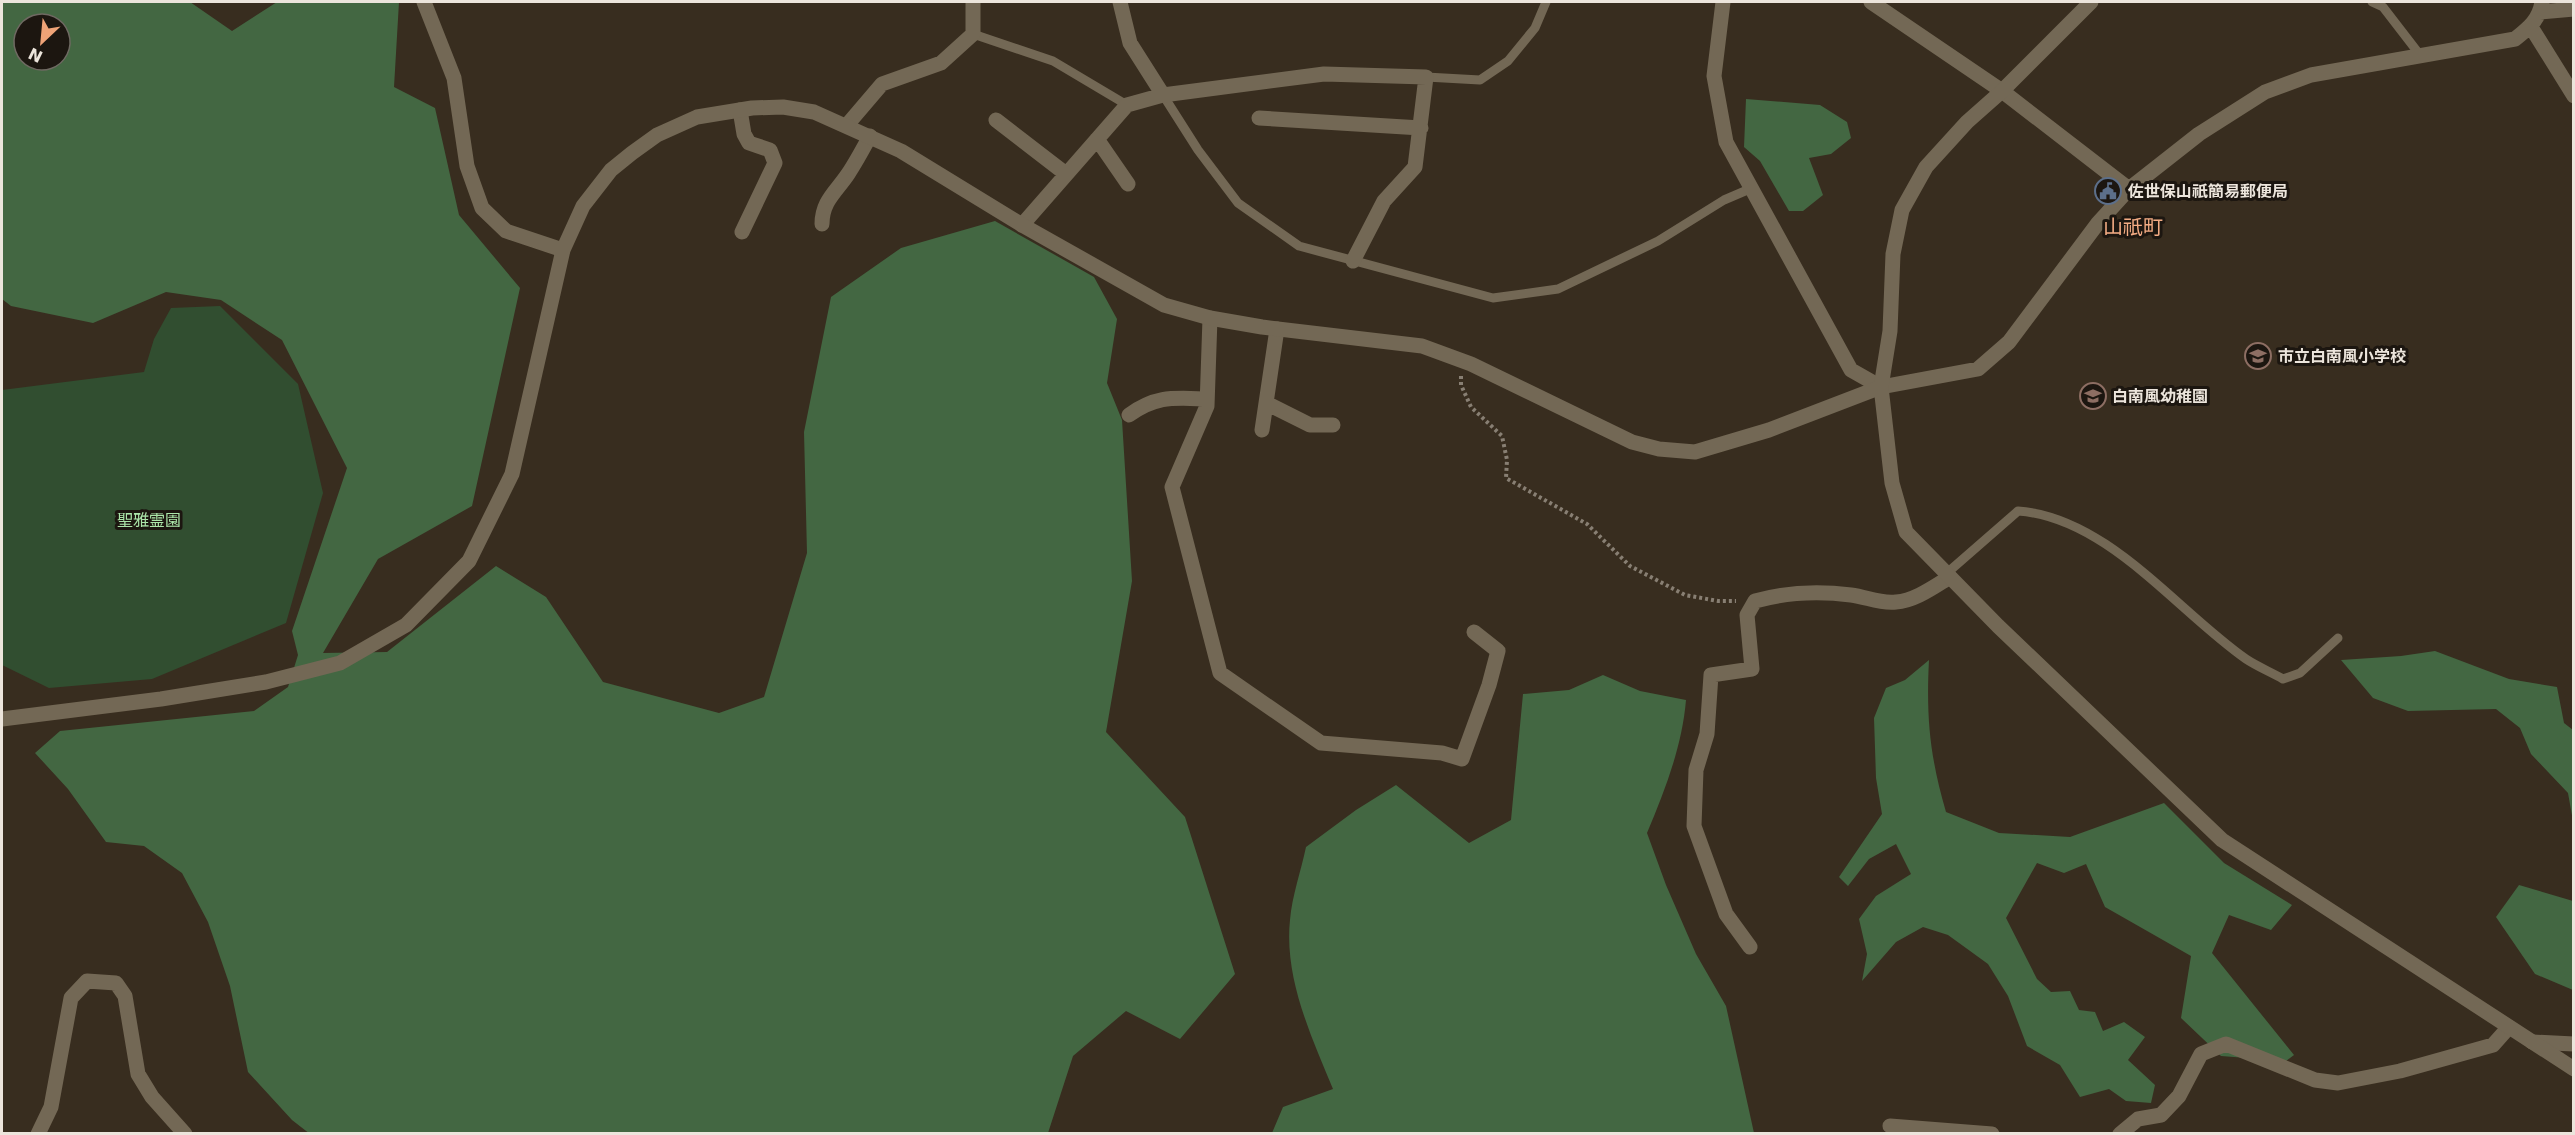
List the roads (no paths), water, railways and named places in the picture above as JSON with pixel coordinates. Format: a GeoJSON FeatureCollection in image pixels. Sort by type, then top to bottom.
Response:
{"type":"FeatureCollection","features":[{"type":"Feature","properties":{"kind":"street"},"geometry":{"type":"LineString","coordinates":[[424,2],[454,78],[466,166],[482,208],[506,231],[563,250]]}},
{"type":"Feature","properties":{"kind":"street"},"geometry":{"type":"LineString","coordinates":[[847,125],[882,84],[941,63],[973,34],[973,2]]}},
{"type":"Feature","properties":{"kind":"street"},"geometry":{"type":"LineString","coordinates":[[1120,2],[1130,43],[1163,95]]}},
{"type":"Feature","properties":{"kind":"street"},"geometry":{"type":"LineString","coordinates":[[1723,2],[1714,76],[1726,142],[1851,370],[1881,387]]}},
{"type":"Feature","properties":{"kind":"street"},"geometry":{"type":"LineString","coordinates":[[1871,2],[2002,91],[2129,189]]}},
{"type":"Feature","properties":{"kind":"street"},"geometry":{"type":"LineString","coordinates":[[2091,2],[2002,91],[1967,122],[1926,167],[1902,210],[1893,254],[1890,331],[1881,387],[1892,483],[1905,532],[1998,626],[2222,840],[2574,1069]]}},
{"type":"Feature","properties":{"kind":"street"},"geometry":{"type":"LineString","coordinates":[[2,719],[161,699],[266,682],[340,663],[406,626],[469,561],[512,474],[563,250],[583,206],[611,170],[667,130],[697,117],[740,110],[783,107],[814,112],[901,151],[1022,225],[1164,305],[1210,318],[1277,329],[1422,346],[1467,362],[1632,442],[1659,449],[1695,452],[1769,430],[1881,387],[1978,369],[2009,342],[2098,224],[2129,189],[2199,134],[2265,92],[2311,75],[2515,39],[2531,27],[2541,7],[2574,9]]}},
{"type":"Feature","properties":{"kind":"street"},"geometry":{"type":"LineString","coordinates":[[2531,27],[2574,96]]}},
{"type":"Feature","properties":{"kind":"street"},"geometry":{"type":"LineString","coordinates":[[1022,225],[1127,105],[1163,95],[1324,74],[1426,77],[1415,167],[1384,201],[1353,261]]}},
{"type":"Feature","properties":{"kind":"street"},"geometry":{"type":"LineString","coordinates":[[740,110],[748,143],[770,150],[775,163],[742,232]]}},
{"type":"Feature","properties":{"kind":"street"},"geometry":{"type":"LineString","coordinates":[[1259,118],[1421,128]]}},
{"type":"Feature","properties":{"kind":"street"},"geometry":{"type":"LineString","coordinates":[[996,120],[1066,174]]}},
{"type":"Feature","properties":{"kind":"street"},"geometry":{"type":"LineString","coordinates":[[822,224],[822,211],[831,194],[847,176],[870,136]]}},
{"type":"Feature","properties":{"kind":"street"},"geometry":{"type":"LineString","coordinates":[[1097,139],[1128,184]]}},
{"type":"Feature","properties":{"kind":"street"},"geometry":{"type":"LineString","coordinates":[[1210,318],[1207,406],[1172,487],[1220,673],[1321,743],[1442,753],[1461,759],[1489,685],[1498,651],[1474,632]]}},
{"type":"Feature","properties":{"kind":"street"},"geometry":{"type":"LineString","coordinates":[[1262,430],[1277,329]]}},
{"type":"Feature","properties":{"kind":"street"},"geometry":{"type":"LineString","coordinates":[[1129,416],[1144,405],[1162,398],[1207,399]]}},
{"type":"Feature","properties":{"kind":"street"},"geometry":{"type":"LineString","coordinates":[[1266,403],[1310,425],[1333,424]]}},
{"type":"Feature","properties":{"kind":"street"},"geometry":{"type":"LineString","coordinates":[[1750,947],[1726,914],[1694,826],[1696,770],[1707,734],[1711,675],[1752,669],[1747,615],[1755,601],[1784,593],[1827,593],[1853,596],[1879,603],[1899,602],[1949,575]]}},
{"type":"Feature","properties":{"kind":"street"},"geometry":{"type":"LineString","coordinates":[[38,1134],[51,1107],[71,998],[87,981],[116,983],[125,996],[138,1074],[152,1097],[185,1134]]}},
{"type":"Feature","properties":{"kind":"street"},"geometry":{"type":"LineString","coordinates":[[2120,1134],[2138,1119],[2161,1115],[2179,1096],[2201,1054],[2226,1044],[2315,1080],[2338,1083],[2360,1081],[2493,1045],[2509,1027]]}},
{"type":"Feature","properties":{"kind":"street"},"geometry":{"type":"LineString","coordinates":[[2532,1042],[2574,1044]]}},
{"type":"Feature","properties":{"kind":"street"},"geometry":{"type":"LineString","coordinates":[[1890,1126],[1992,1134]]}},
{"type":"Feature","properties":{"kind":"lane"},"geometry":{"type":"LineString","coordinates":[[1426,77],[1480,80],[1508,61],[1522,45],[1536,28],[1546,2]]}},
{"type":"Feature","properties":{"kind":"lane"},"geometry":{"type":"LineString","coordinates":[[2372,2],[2383,7],[2420,55]]}},
{"type":"Feature","properties":{"kind":"lane"},"geometry":{"type":"LineString","coordinates":[[973,34],[1053,61],[1127,105]]}},
{"type":"Feature","properties":{"kind":"lane"},"geometry":{"type":"LineString","coordinates":[[1163,95],[1198,150],[1238,203],[1299,246],[1493,298],[1558,289],[1658,241],[1724,200],[1752,188]]}},
{"type":"Feature","properties":{"kind":"lane"},"geometry":{"type":"LineString","coordinates":[[1949,575],[2018,511],[2043,513],[2107,545],[2247,659],[2283,679],[2300,673],[2338,638]]}},
{"type":"Feature","properties":{"kind":"place","name":"佐世保山祇簡易郵便局"},"geometry":{"type":"Point","coordinates":[2108,191]}},
{"type":"Feature","properties":{"kind":"place","name":"市立白南風小学校"},"geometry":{"type":"Point","coordinates":[2258,356]}},
{"type":"Feature","properties":{"kind":"place","name":"白南風幼稚園"},"geometry":{"type":"Point","coordinates":[2093,396]}},
{"type":"Feature","properties":{"kind":"district","name":"山祇町"},"geometry":{"type":"Point","coordinates":[2133,227]}},
{"type":"Feature","properties":{"kind":"park label","name":"聖雅霊園"},"geometry":{"type":"Point","coordinates":[149,520]}}]}
